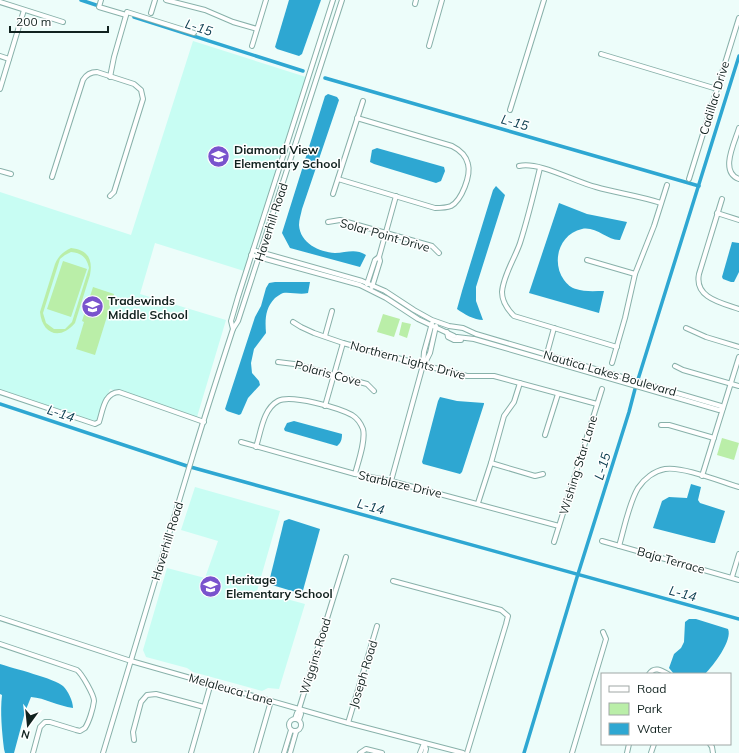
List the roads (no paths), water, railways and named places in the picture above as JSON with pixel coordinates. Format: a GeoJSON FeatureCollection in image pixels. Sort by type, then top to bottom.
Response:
{"type":"FeatureCollection","features":[{"type":"Feature","properties":{"kind":"street"},"geometry":{"type":"LineString","coordinates":[[101,0],[98,7],[194,34]]}},
{"type":"Feature","properties":{"kind":"street"},"geometry":{"type":"LineString","coordinates":[[151,12],[155,0]]}},
{"type":"Feature","properties":{"kind":"street"},"geometry":{"type":"LineString","coordinates":[[166,0],[205,10],[233,22],[257,29]]}},
{"type":"Feature","properties":{"kind":"street"},"geometry":{"type":"LineString","coordinates":[[252,46],[266,0]]}},
{"type":"Feature","properties":{"kind":"street","name":"Haverhill Road"},"geometry":{"type":"LineString","coordinates":[[233,329],[231,321],[333,0]]}},
{"type":"Feature","properties":{"kind":"street","name":"Haverhill Road"},"geometry":{"type":"LineString","coordinates":[[103,753],[204,422],[207,406],[233,329],[238,321],[262,252],[342,0]]}},
{"type":"Feature","properties":{"kind":"street"},"geometry":{"type":"LineString","coordinates":[[429,46],[442,0]]}},
{"type":"Feature","properties":{"kind":"street"},"geometry":{"type":"LineString","coordinates":[[510,110],[544,0]]}},
{"type":"Feature","properties":{"kind":"street"},"geometry":{"type":"LineString","coordinates":[[0,2],[63,22]]}},
{"type":"Feature","properties":{"kind":"street"},"geometry":{"type":"LineString","coordinates":[[0,89],[24,10]]}},
{"type":"Feature","properties":{"kind":"street"},"geometry":{"type":"LineString","coordinates":[[110,77],[126,14]]}},
{"type":"Feature","properties":{"kind":"street","name":"Cadillac Drive"},"geometry":{"type":"LineString","coordinates":[[690,179],[739,18]]}},
{"type":"Feature","properties":{"kind":"street"},"geometry":{"type":"LineString","coordinates":[[601,54],[717,89]]}},
{"type":"Feature","properties":{"kind":"street"},"geometry":{"type":"LineString","coordinates":[[0,56],[9,59]]}},
{"type":"Feature","properties":{"kind":"street"},"geometry":{"type":"LineString","coordinates":[[52,178],[84,78],[87,74],[94,72],[136,85],[141,90],[143,97],[114,192],[110,196]]}},
{"type":"Feature","properties":{"kind":"street"},"geometry":{"type":"LineString","coordinates":[[310,73],[318,76]]}},
{"type":"Feature","properties":{"kind":"street"},"geometry":{"type":"LineString","coordinates":[[333,194],[363,101]]}},
{"type":"Feature","properties":{"kind":"street"},"geometry":{"type":"LineString","coordinates":[[338,179],[435,208],[443,208],[451,206],[457,201],[462,194],[469,172],[465,156],[460,150],[452,146],[357,118]]}},
{"type":"Feature","properties":{"kind":"street"},"geometry":{"type":"LineString","coordinates":[[739,128],[728,166],[732,175],[739,179]]}},
{"type":"Feature","properties":{"kind":"street"},"geometry":{"type":"LineString","coordinates":[[520,166],[527,164],[566,176],[594,187],[637,196],[661,203]]}},
{"type":"Feature","properties":{"kind":"street"},"geometry":{"type":"LineString","coordinates":[[540,168],[528,219],[520,244],[503,285],[502,293],[505,305],[514,316],[617,347]]}},
{"type":"Feature","properties":{"kind":"street"},"geometry":{"type":"LineString","coordinates":[[0,171],[11,174]]}},
{"type":"Feature","properties":{"kind":"street"},"geometry":{"type":"LineString","coordinates":[[612,363],[636,274],[667,185]]}},
{"type":"Feature","properties":{"kind":"street"},"geometry":{"type":"LineString","coordinates":[[371,290],[380,261],[379,256],[396,196]]}},
{"type":"Feature","properties":{"kind":"street"},"geometry":{"type":"LineString","coordinates":[[722,199],[699,274],[699,284],[706,296],[712,300],[739,308]]}},
{"type":"Feature","properties":{"kind":"street"},"geometry":{"type":"LineString","coordinates":[[717,213],[739,220]]}},
{"type":"Feature","properties":{"kind":"street","name":"Solar Point Drive"},"geometry":{"type":"LineString","coordinates":[[328,222],[340,220],[432,246],[440,253]]}},
{"type":"Feature","properties":{"kind":"street","name":"Nautica Lakes Boulevard"},"geometry":{"type":"LineString","coordinates":[[253,250],[350,277],[373,285],[389,293],[433,324],[455,337],[473,339],[546,357]]}},
{"type":"Feature","properties":{"kind":"street","name":"Nautica Lakes Boulevard"},"geometry":{"type":"LineString","coordinates":[[252,255],[366,288],[386,298],[418,319],[433,324],[438,322],[449,326],[463,328],[476,334],[546,357],[629,381],[719,410],[723,408]]}},
{"type":"Feature","properties":{"kind":"street"},"geometry":{"type":"LineString","coordinates":[[366,288],[375,260],[379,256]]}},
{"type":"Feature","properties":{"kind":"street"},"geometry":{"type":"LineString","coordinates":[[587,260],[636,274]]}},
{"type":"Feature","properties":{"kind":"street"},"geometry":{"type":"LineString","coordinates":[[325,336],[332,311]]}},
{"type":"Feature","properties":{"kind":"street","name":"Northern Lights Drive"},"geometry":{"type":"LineString","coordinates":[[293,322],[301,327],[343,343],[423,365],[467,376],[494,376],[597,404]]}},
{"type":"Feature","properties":{"kind":"street"},"geometry":{"type":"LineString","coordinates":[[391,481],[423,365],[424,352],[433,324]]}},
{"type":"Feature","properties":{"kind":"street"},"geometry":{"type":"LineString","coordinates":[[546,357],[554,328]]}},
{"type":"Feature","properties":{"kind":"street"},"geometry":{"type":"LineString","coordinates":[[686,328],[706,337],[739,347]]}},
{"type":"Feature","properties":{"kind":"street","name":"Nautica Lakes Boulevard"},"geometry":{"type":"LineString","coordinates":[[447,332],[448,337],[454,340],[473,339]]}},
{"type":"Feature","properties":{"kind":"street"},"geometry":{"type":"LineString","coordinates":[[326,406],[343,343]]}},
{"type":"Feature","properties":{"kind":"street"},"geometry":{"type":"LineString","coordinates":[[702,476],[739,357]]}},
{"type":"Feature","properties":{"kind":"street","name":"Polaris Cove"},"geometry":{"type":"LineString","coordinates":[[278,362],[294,364],[367,384],[374,391]]}},
{"type":"Feature","properties":{"kind":"street"},"geometry":{"type":"LineString","coordinates":[[675,366],[683,370],[739,386]]}},
{"type":"Feature","properties":{"kind":"street"},"geometry":{"type":"LineString","coordinates":[[478,504],[504,416],[514,402],[520,383]]}},
{"type":"Feature","properties":{"kind":"street","name":"Wishing Star Lane"},"geometry":{"type":"LineString","coordinates":[[554,542],[602,389]]}},
{"type":"Feature","properties":{"kind":"street"},"geometry":{"type":"LineString","coordinates":[[0,392],[95,424],[99,422],[108,396],[111,393],[119,392],[204,422]]}},
{"type":"Feature","properties":{"kind":"street"},"geometry":{"type":"LineString","coordinates":[[545,435],[558,394]]}},
{"type":"Feature","properties":{"kind":"street"},"geometry":{"type":"LineString","coordinates":[[256,446],[266,414],[271,406],[279,401],[288,398],[326,406],[353,415],[360,422],[363,430],[363,439],[355,474]]}},
{"type":"Feature","properties":{"kind":"street"},"geometry":{"type":"LineString","coordinates":[[661,425],[669,425],[714,438]]}},
{"type":"Feature","properties":{"kind":"street","name":"Starblaze Drive"},"geometry":{"type":"LineString","coordinates":[[241,442],[355,474],[391,481],[559,526]]}},
{"type":"Feature","properties":{"kind":"street"},"geometry":{"type":"LineString","coordinates":[[491,463],[535,476],[543,474]]}},
{"type":"Feature","properties":{"kind":"street"},"geometry":{"type":"LineString","coordinates":[[619,546],[633,500],[638,489],[649,477],[657,472],[665,469],[678,469],[739,487]]}},
{"type":"Feature","properties":{"kind":"street","name":"Baja Terrace"},"geometry":{"type":"LineString","coordinates":[[602,541],[739,580]]}},
{"type":"Feature","properties":{"kind":"street"},"geometry":{"type":"LineString","coordinates":[[732,578],[739,554]]}},
{"type":"Feature","properties":{"kind":"street","name":"Wiggins Road"},"geometry":{"type":"LineString","coordinates":[[297,720],[301,714],[300,709],[346,557]]}},
{"type":"Feature","properties":{"kind":"street"},"geometry":{"type":"LineString","coordinates":[[393,581],[501,610],[508,616],[506,627],[467,753]]}},
{"type":"Feature","properties":{"kind":"street","name":"Melaleuca Lane"},"geometry":{"type":"LineString","coordinates":[[0,618],[131,661],[348,723],[463,753]]}},
{"type":"Feature","properties":{"kind":"street","name":"Joseph Road"},"geometry":{"type":"LineString","coordinates":[[348,723],[377,626]]}},
{"type":"Feature","properties":{"kind":"street"},"geometry":{"type":"LineString","coordinates":[[572,753],[606,639],[603,632]]}},
{"type":"Feature","properties":{"kind":"street"},"geometry":{"type":"LineString","coordinates":[[0,644],[77,670],[81,674],[93,697],[93,702],[85,728],[80,731],[50,722],[45,722],[40,727],[33,753]]}},
{"type":"Feature","properties":{"kind":"street"},"geometry":{"type":"LineString","coordinates":[[650,673],[655,669],[666,673]]}},
{"type":"Feature","properties":{"kind":"street"},"geometry":{"type":"LineString","coordinates":[[191,753],[211,684]]}},
{"type":"Feature","properties":{"kind":"street"},"geometry":{"type":"LineString","coordinates":[[134,740],[133,732],[141,702],[147,695],[156,694],[204,707]]}},
{"type":"Feature","properties":{"kind":"street"},"geometry":{"type":"LineString","coordinates":[[256,753],[271,701]]}},
{"type":"Feature","properties":{"kind":"street"},"geometry":{"type":"LineString","coordinates":[[284,753],[291,730],[289,724],[291,721],[297,720],[301,723],[301,727],[296,732],[290,753]]}},
{"type":"Feature","properties":{"kind":"street"},"geometry":{"type":"LineString","coordinates":[[291,730],[296,732]]}},
{"type":"Feature","properties":{"kind":"street"},"geometry":{"type":"LineString","coordinates":[[420,753],[424,743]]}},
{"type":"Feature","properties":{"kind":"street"},"geometry":{"type":"LineString","coordinates":[[424,743],[426,750],[425,753]]}},
{"type":"Feature","properties":{"kind":"street"},"geometry":{"type":"LineString","coordinates":[[360,753],[363,750],[368,749],[382,753]]}},
{"type":"Feature","properties":{"kind":"water"},"geometry":{"type":"Polygon","coordinates":[[[289,0],[321,0],[302,54],[299,56],[275,47],[289,0]]]}},
{"type":"Feature","properties":{"kind":"water"},"geometry":{"type":"Polygon","coordinates":[[[328,94],[337,97],[339,100],[302,209],[299,225],[300,231],[307,242],[323,251],[335,253],[350,251],[366,255],[360,267],[290,248],[282,233],[325,96],[328,94]]]}},
{"type":"Feature","properties":{"kind":"water"},"geometry":{"type":"Polygon","coordinates":[[[377,148],[444,167],[445,171],[441,181],[436,183],[370,162],[372,150],[377,148]]]}},
{"type":"Feature","properties":{"kind":"water"},"geometry":{"type":"Polygon","coordinates":[[[496,186],[505,195],[476,287],[476,301],[483,320],[480,320],[457,309],[493,190],[496,186]]]}},
{"type":"Feature","properties":{"kind":"water"},"geometry":{"type":"Polygon","coordinates":[[[559,203],[587,214],[627,222],[620,240],[615,240],[597,231],[582,229],[574,232],[568,237],[560,250],[558,265],[560,273],[571,287],[582,291],[604,291],[599,313],[529,293],[559,203]]]}},
{"type":"Feature","properties":{"kind":"water"},"geometry":{"type":"Polygon","coordinates":[[[732,242],[739,243],[739,272],[734,282],[723,279],[722,277],[732,242]]]}},
{"type":"Feature","properties":{"kind":"water"},"geometry":{"type":"Polygon","coordinates":[[[310,282],[308,293],[280,294],[269,306],[266,319],[266,333],[254,349],[251,363],[252,373],[259,381],[260,385],[248,398],[241,414],[239,415],[225,409],[266,288],[269,283],[310,282]]]}},
{"type":"Feature","properties":{"kind":"water"},"geometry":{"type":"Polygon","coordinates":[[[440,397],[457,401],[484,403],[462,472],[460,474],[423,464],[422,462],[440,397]]]}},
{"type":"Feature","properties":{"kind":"water"},"geometry":{"type":"Polygon","coordinates":[[[294,421],[342,434],[341,441],[337,446],[285,431],[284,429],[287,423],[294,421]]]}},
{"type":"Feature","properties":{"kind":"water"},"geometry":{"type":"Polygon","coordinates":[[[691,484],[701,487],[698,500],[700,503],[725,511],[715,543],[653,528],[662,501],[669,497],[687,498],[691,484]]]}},
{"type":"Feature","properties":{"kind":"water"},"geometry":{"type":"Polygon","coordinates":[[[289,519],[320,529],[302,594],[272,585],[269,582],[284,521],[289,519]]]}},
{"type":"Feature","properties":{"kind":"water"},"geometry":{"type":"Polygon","coordinates":[[[689,619],[696,619],[728,629],[728,640],[725,646],[706,673],[673,673],[669,668],[674,654],[681,648],[684,642],[685,622],[689,619]]]}},
{"type":"Feature","properties":{"kind":"water"},"geometry":{"type":"Polygon","coordinates":[[[0,664],[59,683],[67,691],[73,705],[73,708],[62,706],[31,697],[25,712],[14,753],[5,753],[4,749],[1,715],[2,695],[0,694],[0,664]]]}},
{"type":"Feature","properties":{"kind":"waterway","name":"L-15"},"geometry":{"type":"LineString","coordinates":[[81,0],[96,5]]}},
{"type":"Feature","properties":{"kind":"waterway","name":"L-15"},"geometry":{"type":"LineString","coordinates":[[134,17],[303,71]]}},
{"type":"Feature","properties":{"kind":"waterway","name":"L-15"},"geometry":{"type":"LineString","coordinates":[[524,753],[635,389],[739,56]]}},
{"type":"Feature","properties":{"kind":"waterway","name":"L-15"},"geometry":{"type":"LineString","coordinates":[[325,78],[699,186]]}},
{"type":"Feature","properties":{"kind":"waterway","name":"L-14"},"geometry":{"type":"LineString","coordinates":[[0,404],[187,466],[739,619]]}},
{"type":"Feature","properties":{"kind":"place","name":"Diamond View Elementary School"},"geometry":{"type":"Point","coordinates":[218,156]}},
{"type":"Feature","properties":{"kind":"place","name":"Tradewinds Middle School"},"geometry":{"type":"Point","coordinates":[92,307]}},
{"type":"Feature","properties":{"kind":"place","name":"Heritage Elementary School"},"geometry":{"type":"Point","coordinates":[210,586]}}]}
